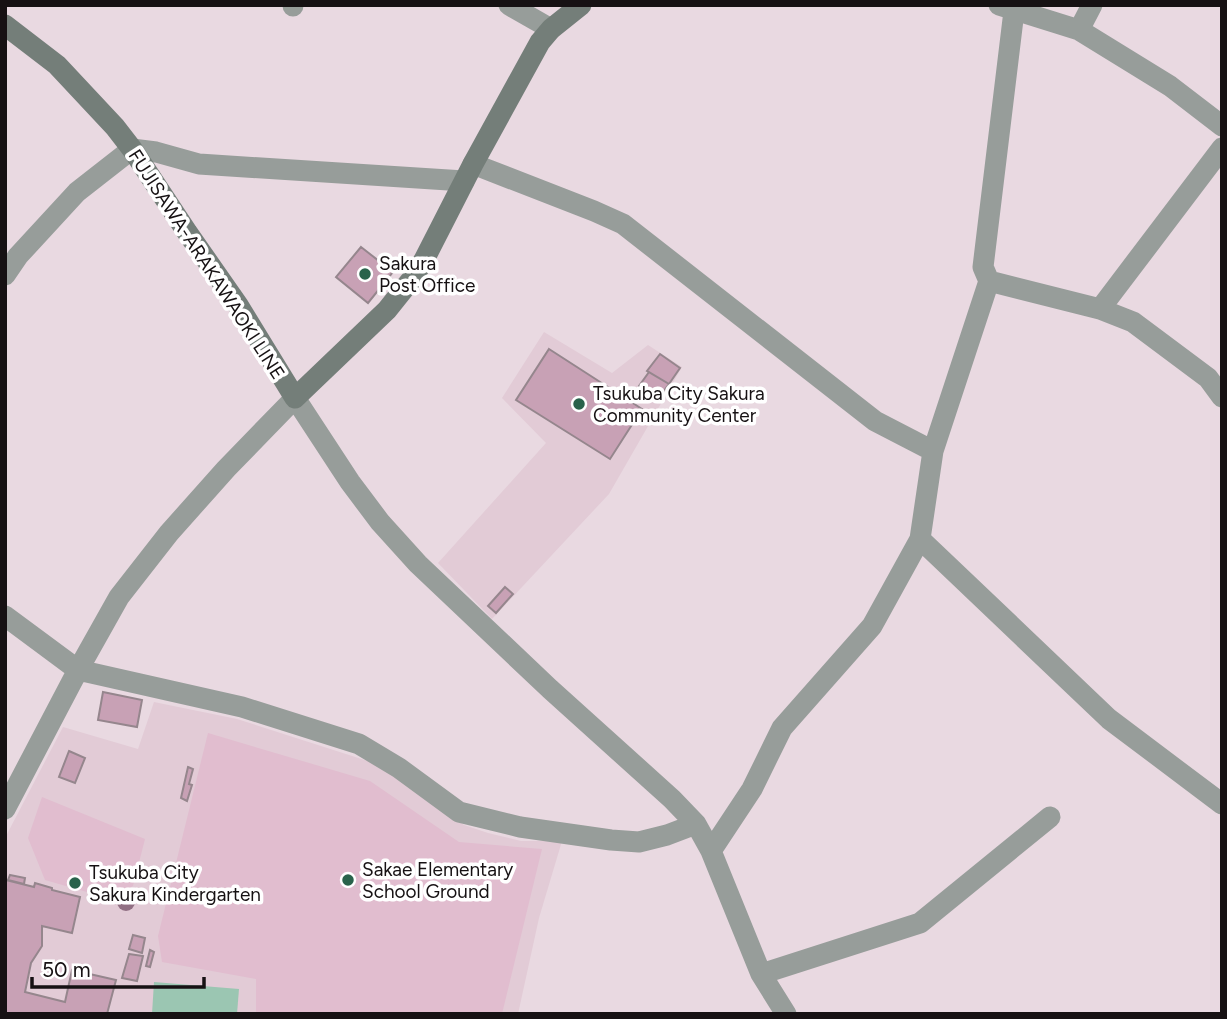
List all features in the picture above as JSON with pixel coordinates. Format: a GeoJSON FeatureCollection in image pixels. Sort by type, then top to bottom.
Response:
{"type":"FeatureCollection","features":[{"type":"Feature","properties":{"kind":"main road","name":"FUJISAWA-ARAKAWAOKI LINE"},"geometry":{"type":"LineString","coordinates":[[5,25],[57,65],[115,127],[238,305],[295,398],[387,310],[411,280],[540,42],[551,29],[581,5]]}},
{"type":"Feature","properties":{"kind":"street"},"geometry":{"type":"LineString","coordinates":[[509,5],[551,29]]}},
{"type":"Feature","properties":{"kind":"street"},"geometry":{"type":"LineString","coordinates":[[1079,30],[1092,5]]}},
{"type":"Feature","properties":{"kind":"street"},"geometry":{"type":"LineString","coordinates":[[711,851],[752,789],[782,728],[872,626],[920,539],[933,451],[989,281],[983,267],[1006,8],[1079,30],[1170,86],[1222,126]]}},
{"type":"Feature","properties":{"kind":"street"},"geometry":{"type":"LineString","coordinates":[[1100,309],[1222,148]]}},
{"type":"Feature","properties":{"kind":"street"},"geometry":{"type":"LineString","coordinates":[[5,275],[12,251],[77,192],[132,149],[156,152],[200,164],[468,173],[594,211],[623,224],[875,421],[933,451]]}},
{"type":"Feature","properties":{"kind":"street"},"geometry":{"type":"LineString","coordinates":[[989,281],[1100,309],[1133,322],[1208,378],[1222,397]]}},
{"type":"Feature","properties":{"kind":"street"},"geometry":{"type":"LineString","coordinates":[[5,809],[119,597],[169,533],[226,468],[295,398],[357,492],[418,564],[696,824],[711,851],[761,974],[786,1014]]}},
{"type":"Feature","properties":{"kind":"street"},"geometry":{"type":"LineString","coordinates":[[920,539],[1109,719],[1222,804]]}},
{"type":"Feature","properties":{"kind":"street"},"geometry":{"type":"LineString","coordinates":[[5,617],[78,670],[242,707],[359,744],[400,768],[459,812],[520,827],[639,842],[696,824]]}},
{"type":"Feature","properties":{"kind":"street"},"geometry":{"type":"LineString","coordinates":[[761,974],[920,923],[1050,817]]}},
{"type":"Feature","properties":{"kind":"shaded area"},"geometry":{"type":"Polygon","coordinates":[[[544,332],[612,373],[648,345],[682,367],[609,494],[492,619],[438,563],[546,443],[502,398],[544,332]]]}},
{"type":"Feature","properties":{"kind":"shaded area","name":"Sakae Elementary School Ground"},"geometry":{"type":"Polygon","coordinates":[[[154,702],[237,719],[374,763],[464,825],[521,841],[562,841],[539,918],[518,1014],[5,1014],[5,838],[63,727],[138,749],[154,702]]]}},
{"type":"Feature","properties":{"kind":"shaded area","name":"Sakae Elementary School Ground"},"geometry":{"type":"Polygon","coordinates":[[[208,733],[370,781],[459,842],[542,849],[502,1014],[256,1014],[256,979],[162,962],[158,936],[208,733]]]}},
{"type":"Feature","properties":{"kind":"shaded area"},"geometry":{"type":"Polygon","coordinates":[[[42,797],[145,839],[133,886],[124,891],[118,901],[45,880],[28,838],[42,797]]]}},
{"type":"Feature","properties":{"kind":"shaded area"},"geometry":{"type":"Polygon","coordinates":[[[154,982],[239,989],[237,1014],[152,1014],[154,982]]]}},
{"type":"Feature","properties":{"kind":"building"},"geometry":{"type":"Polygon","coordinates":[[[361,247],[393,272],[368,303],[336,277],[361,247]]]}},
{"type":"Feature","properties":{"kind":"building","name":"Tsukuba City Sakura Community Center"},"geometry":{"type":"Polygon","coordinates":[[[549,349],[642,409],[610,459],[516,400],[549,349]]]}},
{"type":"Feature","properties":{"kind":"building"},"geometry":{"type":"Polygon","coordinates":[[[660,354],[680,368],[669,384],[647,371],[660,354]]]}},
{"type":"Feature","properties":{"kind":"building"},"geometry":{"type":"Polygon","coordinates":[[[649,372],[669,384],[658,399],[639,386],[649,372]]]}},
{"type":"Feature","properties":{"kind":"building"},"geometry":{"type":"Polygon","coordinates":[[[505,587],[513,594],[496,613],[488,606],[505,587]]]}},
{"type":"Feature","properties":{"kind":"building"},"geometry":{"type":"Polygon","coordinates":[[[103,692],[142,700],[137,727],[98,720],[103,692]]]}},
{"type":"Feature","properties":{"kind":"building"},"geometry":{"type":"Polygon","coordinates":[[[69,751],[85,758],[75,783],[59,777],[69,751]]]}},
{"type":"Feature","properties":{"kind":"building"},"geometry":{"type":"Polygon","coordinates":[[[188,767],[193,769],[187,801],[181,798],[188,767]]]}},
{"type":"Feature","properties":{"kind":"building"},"geometry":{"type":"Polygon","coordinates":[[[10,875],[25,878],[24,884],[8,880],[10,875]]]}},
{"type":"Feature","properties":{"kind":"building"},"geometry":{"type":"Polygon","coordinates":[[[6,880],[34,887],[35,883],[80,897],[72,933],[42,926],[42,946],[31,963],[25,992],[65,1002],[72,970],[116,980],[107,1014],[5,1014],[6,880]]]}},
{"type":"Feature","properties":{"kind":"building"},"geometry":{"type":"Polygon","coordinates":[[[133,935],[145,938],[142,953],[129,949],[133,935]]]}},
{"type":"Feature","properties":{"kind":"building"},"geometry":{"type":"Polygon","coordinates":[[[150,950],[154,952],[150,967],[146,966],[150,950]]]}},
{"type":"Feature","properties":{"kind":"building"},"geometry":{"type":"Polygon","coordinates":[[[129,954],[143,956],[137,981],[122,978],[129,954]]]}},
{"type":"Feature","properties":{"kind":"place","name":"Sakura Post Office"},"geometry":{"type":"Point","coordinates":[365,274]}},
{"type":"Feature","properties":{"kind":"place","name":"Tsukuba City Sakura Community Center"},"geometry":{"type":"Point","coordinates":[579,404]}},
{"type":"Feature","properties":{"kind":"place","name":"Sakae Elementary School Ground"},"geometry":{"type":"Point","coordinates":[348,880]}},
{"type":"Feature","properties":{"kind":"place","name":"Tsukuba City Sakura Kindergarten"},"geometry":{"type":"Point","coordinates":[75,883]}}]}
